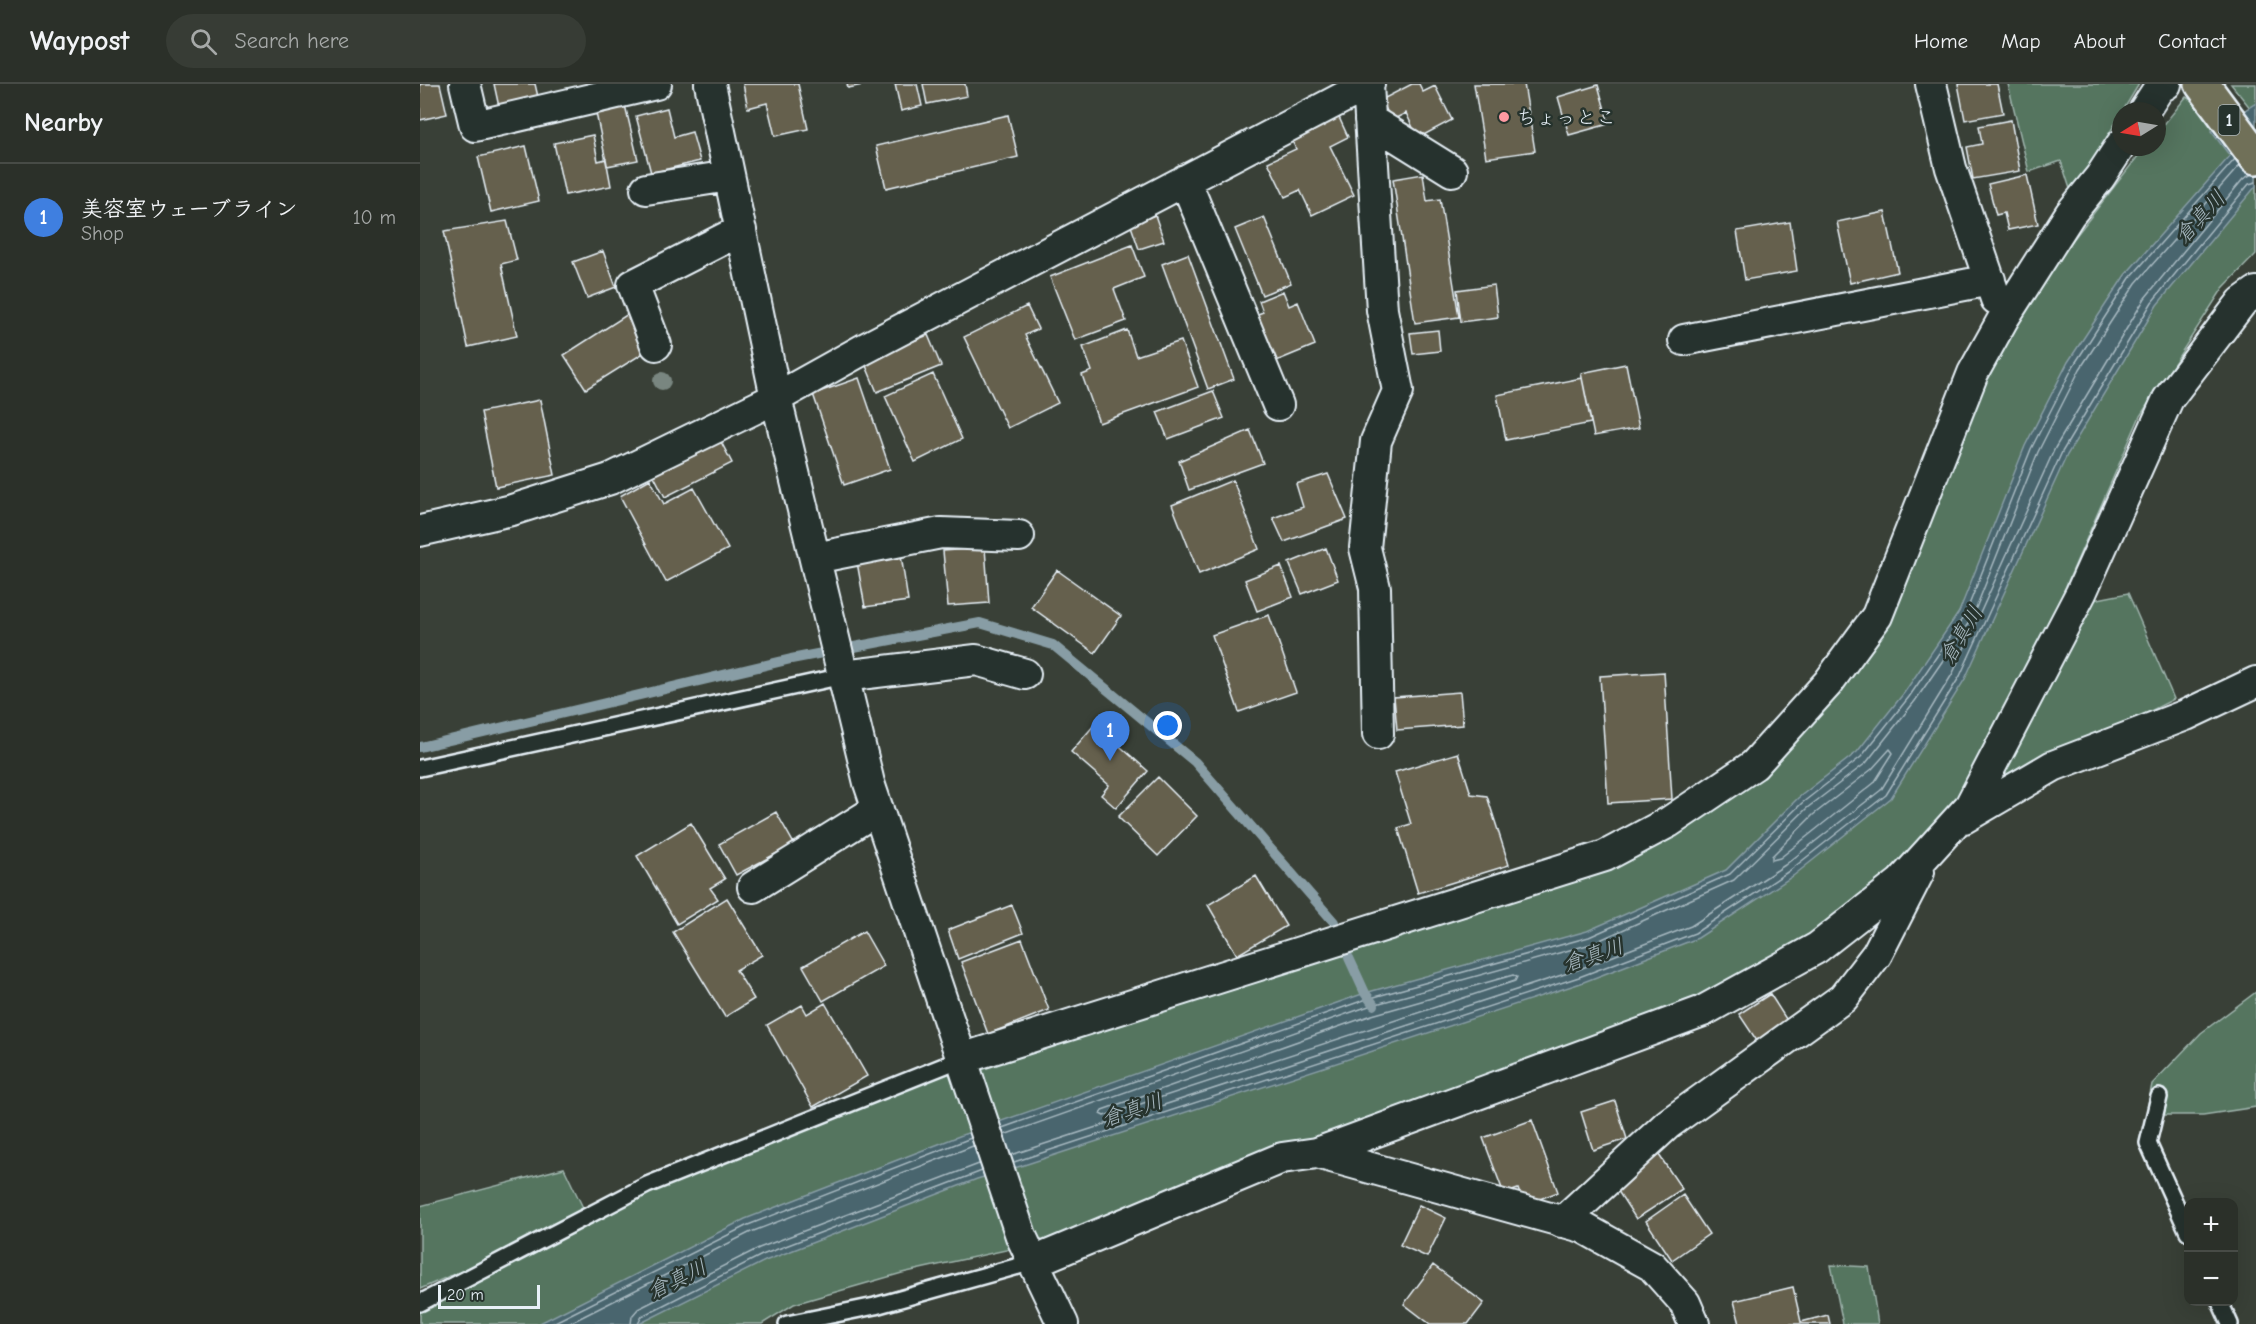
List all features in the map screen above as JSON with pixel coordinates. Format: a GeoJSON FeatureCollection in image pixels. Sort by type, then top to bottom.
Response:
{"type":"FeatureCollection","features":[{"type":"Feature","properties":{"kind":"highway","name":"1"},"geometry":{"type":"LineString","coordinates":[[2202,84],[2256,157]]}},
{"type":"Feature","properties":{"kind":"street"},"geometry":{"type":"LineString","coordinates":[[465,84],[475,126],[656,84]]}},
{"type":"Feature","properties":{"kind":"street"},"geometry":{"type":"LineString","coordinates":[[710,84],[776,398],[869,783],[1027,1249],[1063,1324]]}},
{"type":"Feature","properties":{"kind":"street"},"geometry":{"type":"LineString","coordinates":[[420,531],[512,510],[610,479],[776,398],[1185,180],[1317,97],[1369,84],[1382,310],[1398,391],[1376,441],[1365,548],[1375,588],[1378,734]]}},
{"type":"Feature","properties":{"kind":"street"},"geometry":{"type":"LineString","coordinates":[[1931,84],[1951,168],[2003,319]]}},
{"type":"Feature","properties":{"kind":"street"},"geometry":{"type":"LineString","coordinates":[[2150,102],[2159,88],[2166,84]]}},
{"type":"Feature","properties":{"kind":"street"},"geometry":{"type":"LineString","coordinates":[[1370,120],[1452,171]]}},
{"type":"Feature","properties":{"kind":"street"},"geometry":{"type":"LineString","coordinates":[[963,1065],[1605,856],[1669,822],[1754,765],[1828,682],[1876,616],[1972,374],[2003,319],[2070,214],[2114,156]]}},
{"type":"Feature","properties":{"kind":"street"},"geometry":{"type":"LineString","coordinates":[[646,189],[729,176]]}},
{"type":"Feature","properties":{"kind":"street"},"geometry":{"type":"LineString","coordinates":[[1185,180],[1278,405]]}},
{"type":"Feature","properties":{"kind":"street"},"geometry":{"type":"LineString","coordinates":[[656,345],[633,285],[741,230]]}},
{"type":"Feature","properties":{"kind":"street"},"geometry":{"type":"LineString","coordinates":[[1684,340],[1990,280]]}},
{"type":"Feature","properties":{"kind":"street"},"geometry":{"type":"LineString","coordinates":[[1027,1249],[1282,1158],[1317,1153],[1703,1011],[1817,948],[1901,882],[1970,806],[2081,593],[2168,399],[2242,302],[2256,291]]}},
{"type":"Feature","properties":{"kind":"street"},"geometry":{"type":"LineString","coordinates":[[815,558],[941,533],[1019,536]]}},
{"type":"Feature","properties":{"kind":"street"},"geometry":{"type":"LineString","coordinates":[[843,676],[976,660],[1025,674]]}},
{"type":"Feature","properties":{"kind":"street"},"geometry":{"type":"LineString","coordinates":[[1953,824],[2053,765],[2186,715],[2256,682]]}},
{"type":"Feature","properties":{"kind":"street"},"geometry":{"type":"LineString","coordinates":[[753,887],[878,809]]}},
{"type":"Feature","properties":{"kind":"street"},"geometry":{"type":"LineString","coordinates":[[1562,1222],[1668,1124],[1843,998],[1877,954],[1930,850]]}},
{"type":"Feature","properties":{"kind":"street"},"geometry":{"type":"LineString","coordinates":[[1317,1153],[1582,1227],[1652,1266],[1685,1304],[1694,1324]]}},
{"type":"Feature","properties":{"kind":"lane"},"geometry":{"type":"LineString","coordinates":[[420,768],[843,676]]}},
{"type":"Feature","properties":{"kind":"lane"},"geometry":{"type":"LineString","coordinates":[[420,1304],[647,1185],[963,1065]]}},
{"type":"Feature","properties":{"kind":"lane"},"geometry":{"type":"LineString","coordinates":[[2159,1097],[2148,1143],[2184,1223]]}},
{"type":"Feature","properties":{"kind":"lane"},"geometry":{"type":"LineString","coordinates":[[787,1324],[866,1308],[1027,1249]]}},
{"type":"Feature","properties":{"kind":"lane"},"geometry":{"type":"LineString","coordinates":[[2222,1306],[2230,1324]]}},
{"type":"Feature","properties":{"kind":"lane"},"geometry":{"type":"LineString","coordinates":[[861,1324],[866,1308]]}},
{"type":"Feature","properties":{"kind":"green space"},"geometry":{"type":"Polygon","coordinates":[[[2008,84],[2139,84],[2128,102],[2112,102],[2112,129],[2072,195],[2061,161],[2029,172],[2008,84]]]}},
{"type":"Feature","properties":{"kind":"green space"},"geometry":{"type":"Polygon","coordinates":[[[2231,84],[2256,84],[2256,114],[2255,114],[2231,84]]]}},
{"type":"Feature","properties":{"kind":"green space"},"geometry":{"type":"Polygon","coordinates":[[[2186,97],[2256,138],[2256,254],[2223,288],[2140,416],[1970,806],[1844,926],[1652,1030],[1046,1241],[902,1273],[794,1304],[762,1324],[420,1324],[420,1312],[608,1209],[990,1050],[1605,856],[1729,795],[1838,669],[2020,308],[2138,156],[2166,156],[2166,122],[2186,97]]]}},
{"type":"Feature","properties":{"kind":"green space"},"geometry":{"type":"Polygon","coordinates":[[[2128,593],[2174,699],[1990,793],[2088,601],[2128,593]]]}},
{"type":"Feature","properties":{"kind":"green space"},"geometry":{"type":"Polygon","coordinates":[[[2256,992],[2256,1107],[2203,1115],[2146,1115],[2152,1084],[2201,1033],[2256,992]]]}},
{"type":"Feature","properties":{"kind":"green space"},"geometry":{"type":"Polygon","coordinates":[[[564,1168],[587,1216],[420,1289],[420,1206],[564,1168]]]}},
{"type":"Feature","properties":{"kind":"green space"},"geometry":{"type":"Polygon","coordinates":[[[1831,1265],[1869,1267],[1878,1324],[1843,1324],[1831,1265]]]}},
{"type":"Feature","properties":{"kind":"water","name":"倉真川"},"geometry":{"type":"Polygon","coordinates":[[[2256,103],[2256,186],[2157,305],[2067,455],[1965,679],[1891,798],[1793,876],[1698,938],[1581,983],[977,1179],[765,1261],[639,1324],[538,1324],[745,1219],[962,1135],[1365,993],[1587,931],[1726,870],[1798,798],[1857,752],[1904,693],[1959,612],[2025,446],[2068,362],[2125,275],[2230,156],[2211,131],[2256,103]]]}},
{"type":"Feature","properties":{"kind":"building"},"geometry":{"type":"Polygon","coordinates":[[[420,84],[440,84],[447,114],[420,120],[420,84]]]}},
{"type":"Feature","properties":{"kind":"building"},"geometry":{"type":"Polygon","coordinates":[[[494,84],[535,84],[538,97],[499,107],[494,84]]]}},
{"type":"Feature","properties":{"kind":"building"},"geometry":{"type":"Polygon","coordinates":[[[743,84],[798,84],[808,129],[775,136],[767,103],[748,108],[743,84]]]}},
{"type":"Feature","properties":{"kind":"building"},"geometry":{"type":"Polygon","coordinates":[[[847,84],[867,84],[848,88],[847,84]]]}},
{"type":"Feature","properties":{"kind":"building"},"geometry":{"type":"Polygon","coordinates":[[[895,84],[917,84],[922,106],[901,111],[895,84]]]}},
{"type":"Feature","properties":{"kind":"building"},"geometry":{"type":"Polygon","coordinates":[[[923,84],[965,84],[967,96],[927,104],[923,84]]]}},
{"type":"Feature","properties":{"kind":"building"},"geometry":{"type":"Polygon","coordinates":[[[1412,84],[1419,84],[1423,92],[1435,86],[1452,120],[1418,138],[1406,113],[1392,120],[1381,100],[1412,84]]]}},
{"type":"Feature","properties":{"kind":"building","name":"ちょっとこ"},"geometry":{"type":"Polygon","coordinates":[[[1474,84],[1524,84],[1535,151],[1486,158],[1474,84]]]}},
{"type":"Feature","properties":{"kind":"building"},"geometry":{"type":"Polygon","coordinates":[[[1958,84],[1997,84],[2003,113],[1965,120],[1958,84]]]}},
{"type":"Feature","properties":{"kind":"building"},"geometry":{"type":"Polygon","coordinates":[[[1598,85],[1609,124],[1569,135],[1558,97],[1598,85]]]}},
{"type":"Feature","properties":{"kind":"building"},"geometry":{"type":"Polygon","coordinates":[[[625,105],[638,160],[607,166],[596,113],[625,105]]]}},
{"type":"Feature","properties":{"kind":"building"},"geometry":{"type":"Polygon","coordinates":[[[667,108],[674,137],[692,132],[700,161],[651,173],[636,116],[667,108]]]}},
{"type":"Feature","properties":{"kind":"building"},"geometry":{"type":"Polygon","coordinates":[[[1337,113],[1348,137],[1330,146],[1354,195],[1312,215],[1300,190],[1285,197],[1268,162],[1296,149],[1291,139],[1337,113]]]}},
{"type":"Feature","properties":{"kind":"building"},"geometry":{"type":"Polygon","coordinates":[[[1008,115],[1018,157],[886,188],[876,146],[1008,115]]]}},
{"type":"Feature","properties":{"kind":"building"},"geometry":{"type":"Polygon","coordinates":[[[2011,120],[2020,171],[1973,179],[1967,147],[1982,144],[1979,126],[2011,120]]]}},
{"type":"Feature","properties":{"kind":"building"},"geometry":{"type":"Polygon","coordinates":[[[593,135],[598,161],[606,159],[611,186],[565,195],[554,143],[593,135]]]}},
{"type":"Feature","properties":{"kind":"building"},"geometry":{"type":"Polygon","coordinates":[[[526,146],[539,201],[491,212],[478,157],[526,146]]]}},
{"type":"Feature","properties":{"kind":"building"},"geometry":{"type":"Polygon","coordinates":[[[1423,174],[1427,201],[1440,199],[1459,317],[1415,323],[1393,179],[1423,174]]]}},
{"type":"Feature","properties":{"kind":"building"},"geometry":{"type":"Polygon","coordinates":[[[2027,175],[2038,224],[2008,230],[2004,213],[1996,215],[1988,184],[2027,175]]]}},
{"type":"Feature","properties":{"kind":"building"},"geometry":{"type":"Polygon","coordinates":[[[1885,212],[1898,272],[1850,283],[1837,222],[1885,212]]]}},
{"type":"Feature","properties":{"kind":"building"},"geometry":{"type":"Polygon","coordinates":[[[1155,215],[1164,241],[1139,249],[1130,223],[1155,215]]]}},
{"type":"Feature","properties":{"kind":"building"},"geometry":{"type":"Polygon","coordinates":[[[1264,217],[1291,283],[1262,295],[1235,229],[1264,217]]]}},
{"type":"Feature","properties":{"kind":"building"},"geometry":{"type":"Polygon","coordinates":[[[507,221],[517,260],[501,264],[517,336],[468,347],[444,231],[507,221]]]}},
{"type":"Feature","properties":{"kind":"building"},"geometry":{"type":"Polygon","coordinates":[[[1790,222],[1797,271],[1745,280],[1737,231],[1790,222]]]}},
{"type":"Feature","properties":{"kind":"building"},"geometry":{"type":"Polygon","coordinates":[[[1132,245],[1144,277],[1114,289],[1126,321],[1075,340],[1050,277],[1132,245]]]}},
{"type":"Feature","properties":{"kind":"building"},"geometry":{"type":"Polygon","coordinates":[[[603,251],[616,287],[587,298],[573,262],[603,251]]]}},
{"type":"Feature","properties":{"kind":"building"},"geometry":{"type":"Polygon","coordinates":[[[1188,254],[1234,379],[1208,389],[1162,264],[1188,254]]]}},
{"type":"Feature","properties":{"kind":"building"},"geometry":{"type":"Polygon","coordinates":[[[1494,285],[1498,317],[1461,322],[1457,290],[1494,285]]]}},
{"type":"Feature","properties":{"kind":"building"},"geometry":{"type":"Polygon","coordinates":[[[1283,291],[1289,306],[1298,302],[1315,345],[1269,364],[1250,317],[1263,312],[1259,301],[1283,291]]]}},
{"type":"Feature","properties":{"kind":"building"},"geometry":{"type":"Polygon","coordinates":[[[1027,306],[1038,329],[1025,335],[1058,403],[1008,428],[964,337],[1027,306]]]}},
{"type":"Feature","properties":{"kind":"building"},"geometry":{"type":"Polygon","coordinates":[[[628,314],[650,349],[586,389],[564,355],[628,314]]]}},
{"type":"Feature","properties":{"kind":"building"},"geometry":{"type":"Polygon","coordinates":[[[1127,330],[1136,356],[1181,341],[1198,387],[1099,423],[1082,375],[1092,371],[1083,347],[1127,330]]]}},
{"type":"Feature","properties":{"kind":"building"},"geometry":{"type":"Polygon","coordinates":[[[1438,330],[1440,351],[1413,354],[1410,333],[1438,330]]]}},
{"type":"Feature","properties":{"kind":"building"},"geometry":{"type":"Polygon","coordinates":[[[928,335],[941,366],[877,392],[864,361],[928,335]]]}},
{"type":"Feature","properties":{"kind":"building"},"geometry":{"type":"Polygon","coordinates":[[[1626,364],[1639,428],[1594,436],[1581,373],[1626,364]]]}},
{"type":"Feature","properties":{"kind":"building"},"geometry":{"type":"Polygon","coordinates":[[[933,374],[962,439],[915,462],[885,396],[933,374]]]}},
{"type":"Feature","properties":{"kind":"building"},"geometry":{"type":"Polygon","coordinates":[[[859,378],[890,469],[844,485],[813,394],[859,378]]]}},
{"type":"Feature","properties":{"kind":"building"},"geometry":{"type":"Polygon","coordinates":[[[1582,378],[1591,423],[1506,440],[1497,395],[1582,378]]]}},
{"type":"Feature","properties":{"kind":"building"},"geometry":{"type":"Polygon","coordinates":[[[1213,391],[1224,418],[1168,439],[1157,412],[1213,391]]]}},
{"type":"Feature","properties":{"kind":"building"},"geometry":{"type":"Polygon","coordinates":[[[540,400],[555,475],[496,487],[481,412],[540,400]]]}},
{"type":"Feature","properties":{"kind":"building"},"geometry":{"type":"Polygon","coordinates":[[[1250,430],[1263,463],[1189,490],[1179,461],[1250,430]]]}},
{"type":"Feature","properties":{"kind":"building"},"geometry":{"type":"Polygon","coordinates":[[[717,434],[732,463],[665,497],[650,468],[717,434]]]}},
{"type":"Feature","properties":{"kind":"building"},"geometry":{"type":"Polygon","coordinates":[[[1328,474],[1347,519],[1284,542],[1273,518],[1303,507],[1296,484],[1328,474]]]}},
{"type":"Feature","properties":{"kind":"building"},"geometry":{"type":"Polygon","coordinates":[[[650,479],[664,504],[694,488],[728,549],[666,582],[620,496],[650,479]]]}},
{"type":"Feature","properties":{"kind":"building"},"geometry":{"type":"Polygon","coordinates":[[[1233,480],[1259,549],[1199,574],[1172,505],[1233,480]]]}},
{"type":"Feature","properties":{"kind":"building"},"geometry":{"type":"Polygon","coordinates":[[[985,548],[989,603],[948,606],[943,551],[985,548]]]}},
{"type":"Feature","properties":{"kind":"building"},"geometry":{"type":"Polygon","coordinates":[[[1326,548],[1338,580],[1302,594],[1289,563],[1326,548]]]}},
{"type":"Feature","properties":{"kind":"building"},"geometry":{"type":"Polygon","coordinates":[[[901,555],[908,601],[865,607],[857,562],[901,555]]]}},
{"type":"Feature","properties":{"kind":"building"},"geometry":{"type":"Polygon","coordinates":[[[1281,566],[1293,597],[1257,611],[1245,580],[1281,566]]]}},
{"type":"Feature","properties":{"kind":"building"},"geometry":{"type":"Polygon","coordinates":[[[1057,570],[1121,616],[1095,653],[1031,607],[1057,570]]]}},
{"type":"Feature","properties":{"kind":"building"},"geometry":{"type":"Polygon","coordinates":[[[1269,615],[1296,692],[1239,712],[1212,635],[1269,615]]]}},
{"type":"Feature","properties":{"kind":"building"},"geometry":{"type":"Polygon","coordinates":[[[1664,672],[1672,799],[1608,803],[1600,676],[1664,672]]]}},
{"type":"Feature","properties":{"kind":"building"},"geometry":{"type":"Polygon","coordinates":[[[1460,692],[1463,725],[1397,730],[1394,697],[1460,692]]]}},
{"type":"Feature","properties":{"kind":"building"},"geometry":{"type":"Polygon","coordinates":[[[1095,724],[1148,771],[1116,808],[1101,795],[1109,785],[1071,752],[1095,724]]]}},
{"type":"Feature","properties":{"kind":"building"},"geometry":{"type":"Polygon","coordinates":[[[1458,753],[1471,794],[1487,796],[1509,865],[1418,893],[1398,828],[1411,824],[1395,772],[1458,753]]]}},
{"type":"Feature","properties":{"kind":"building"},"geometry":{"type":"Polygon","coordinates":[[[1158,777],[1197,816],[1158,856],[1118,817],[1158,777]]]}},
{"type":"Feature","properties":{"kind":"building"},"geometry":{"type":"Polygon","coordinates":[[[776,812],[794,844],[736,875],[719,844],[776,812]]]}},
{"type":"Feature","properties":{"kind":"building"},"geometry":{"type":"Polygon","coordinates":[[[691,823],[725,879],[710,888],[718,899],[677,924],[637,856],[691,823]]]}},
{"type":"Feature","properties":{"kind":"building"},"geometry":{"type":"Polygon","coordinates":[[[1256,876],[1286,926],[1237,955],[1208,905],[1256,876]]]}},
{"type":"Feature","properties":{"kind":"building"},"geometry":{"type":"Polygon","coordinates":[[[727,898],[762,955],[736,970],[754,999],[725,1017],[673,932],[727,898]]]}},
{"type":"Feature","properties":{"kind":"building"},"geometry":{"type":"Polygon","coordinates":[[[1012,905],[1023,933],[958,959],[948,930],[1012,905]]]}},
{"type":"Feature","properties":{"kind":"building"},"geometry":{"type":"Polygon","coordinates":[[[864,931],[884,966],[823,1001],[803,966],[864,931]]]}},
{"type":"Feature","properties":{"kind":"building"},"geometry":{"type":"Polygon","coordinates":[[[1022,939],[1049,1010],[988,1034],[961,962],[1022,939]]]}},
{"type":"Feature","properties":{"kind":"building"},"geometry":{"type":"Polygon","coordinates":[[[1770,994],[1788,1022],[1757,1041],[1739,1014],[1770,994]]]}},
{"type":"Feature","properties":{"kind":"building"},"geometry":{"type":"Polygon","coordinates":[[[825,1003],[867,1076],[813,1107],[767,1025],[802,1005],[807,1014],[825,1003]]]}},
{"type":"Feature","properties":{"kind":"building"},"geometry":{"type":"Polygon","coordinates":[[[1615,1101],[1627,1139],[1593,1150],[1581,1112],[1615,1101]]]}},
{"type":"Feature","properties":{"kind":"building"},"geometry":{"type":"Polygon","coordinates":[[[1532,1120],[1558,1192],[1524,1205],[1518,1189],[1504,1194],[1483,1138],[1532,1120]]]}},
{"type":"Feature","properties":{"kind":"building"},"geometry":{"type":"Polygon","coordinates":[[[1659,1155],[1682,1189],[1636,1219],[1614,1185],[1659,1155]]]}},
{"type":"Feature","properties":{"kind":"building"},"geometry":{"type":"Polygon","coordinates":[[[1683,1195],[1709,1234],[1672,1260],[1646,1221],[1683,1195]]]}},
{"type":"Feature","properties":{"kind":"building"},"geometry":{"type":"Polygon","coordinates":[[[1419,1205],[1446,1218],[1427,1257],[1400,1245],[1419,1205]]]}},
{"type":"Feature","properties":{"kind":"building"},"geometry":{"type":"Polygon","coordinates":[[[1433,1265],[1484,1303],[1468,1324],[1430,1324],[1404,1304],[1433,1265]]]}},
{"type":"Feature","properties":{"kind":"building"},"geometry":{"type":"Polygon","coordinates":[[[1793,1287],[1801,1322],[1828,1315],[1830,1324],[1740,1324],[1734,1301],[1793,1287]]]}},
{"type":"Feature","properties":{"kind":"waterway"},"geometry":{"type":"LineString","coordinates":[[420,747],[791,659],[980,623],[1053,645],[1195,762],[1334,922]]}},
{"type":"Feature","properties":{"kind":"waterway"},"geometry":{"type":"LineString","coordinates":[[1349,958],[1365,993],[1374,1005]]}},
{"type":"Feature","properties":{"kind":"place","name":"ちょっとこ"},"geometry":{"type":"Point","coordinates":[1504,117]}},
{"type":"Feature","properties":{"kind":"place","name":"美容室ウェーブライン"},"geometry":{"type":"Point","coordinates":[1110,761]}}]}
